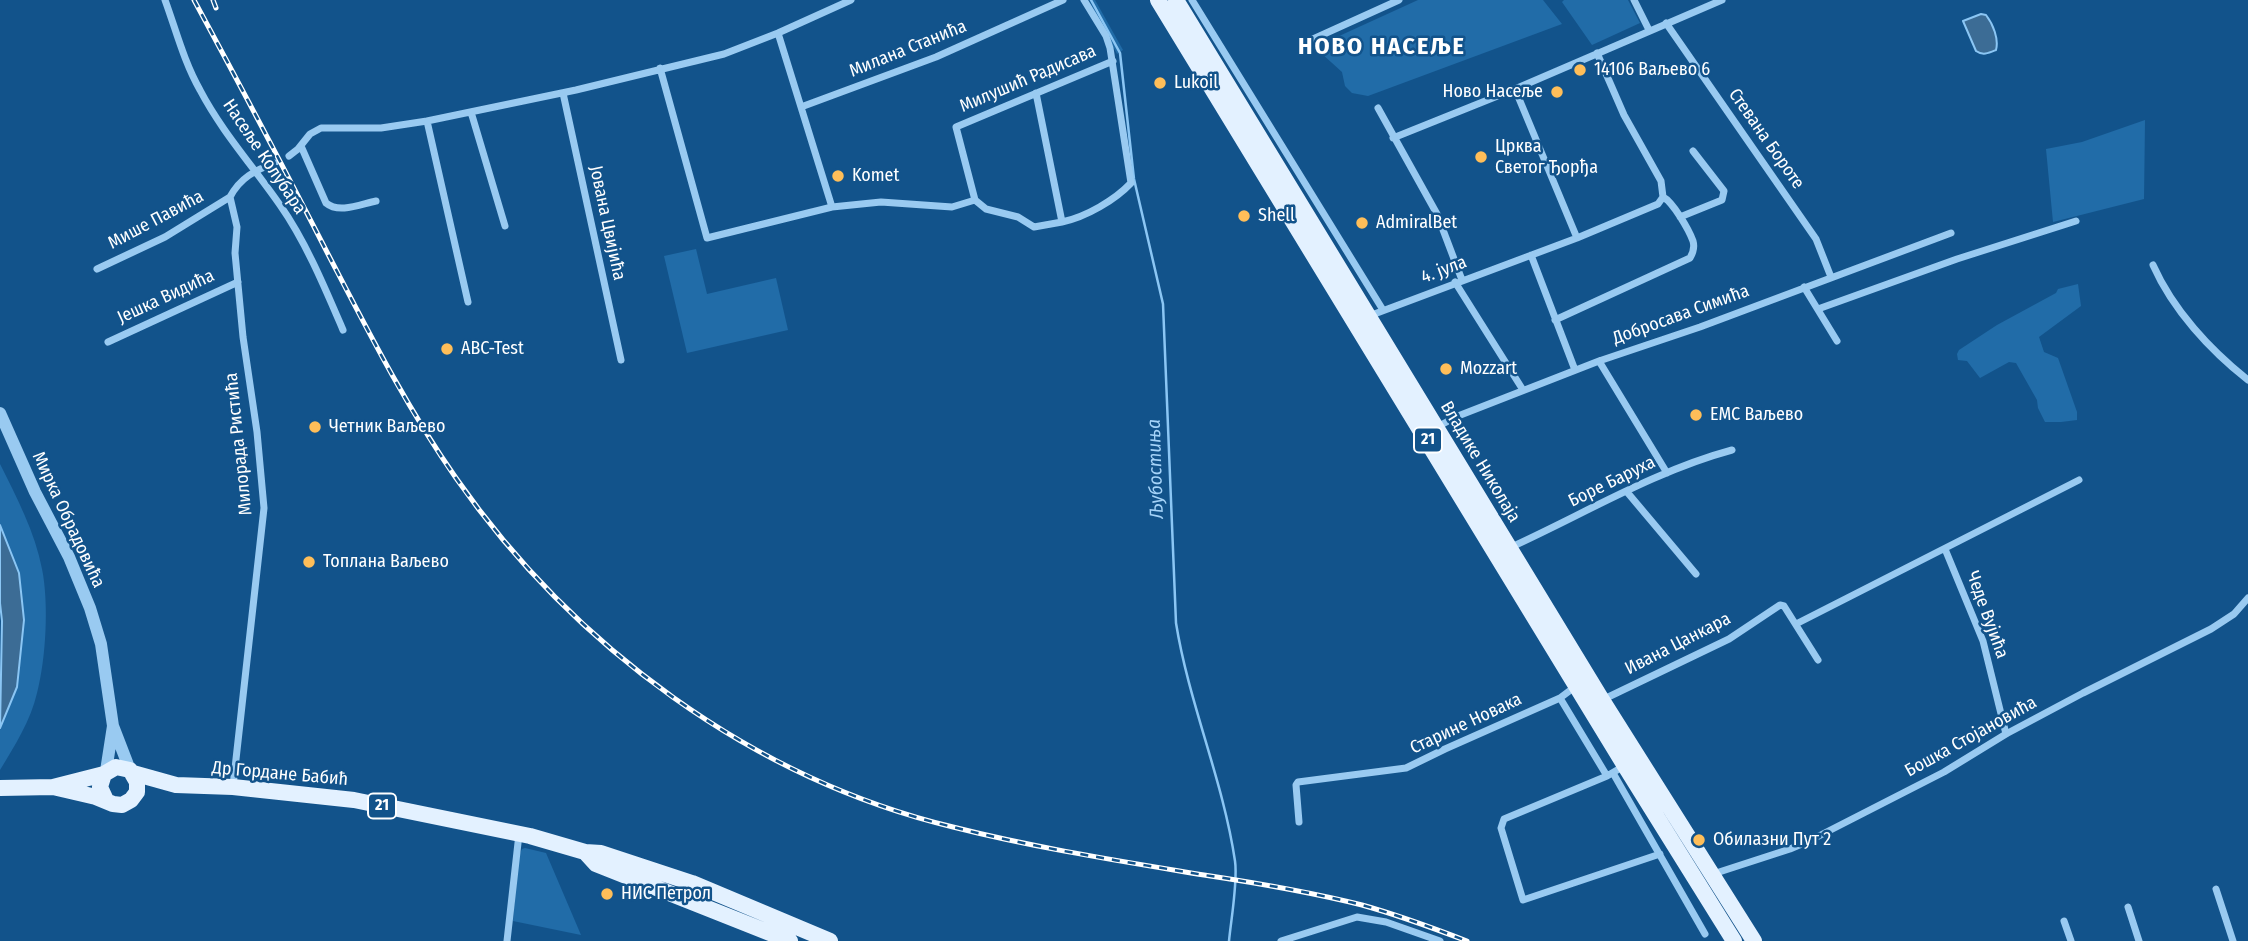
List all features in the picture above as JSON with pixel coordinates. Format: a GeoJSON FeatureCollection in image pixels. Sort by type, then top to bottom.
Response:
{"type":"FeatureCollection","features":[{"type":"Feature","properties":{"kind":"main road","name":"Владике Николаја"},"geometry":{"type":"LineString","coordinates":[[1158,0],[1430,430],[1509,548],[1602,700],[1734,941]]}},
{"type":"Feature","properties":{"kind":"main road","name":"Владике Николаја"},"geometry":{"type":"LineString","coordinates":[[1176,0],[1376,313],[1430,430],[1577,685],[1615,771],[1754,941]]}},
{"type":"Feature","properties":{"kind":"main road","name":"21"},"geometry":{"type":"LineString","coordinates":[[45,788],[116,767],[132,772]]}},
{"type":"Feature","properties":{"kind":"main road"},"geometry":{"type":"LineString","coordinates":[[105,772],[100,787],[106,800]]}},
{"type":"Feature","properties":{"kind":"main road","name":"Др Гордане Бабић"},"geometry":{"type":"LineString","coordinates":[[132,772],[176,785],[233,787],[354,800],[519,834],[585,852],[601,853],[692,883],[830,941]]}},
{"type":"Feature","properties":{"kind":"main road"},"geometry":{"type":"LineString","coordinates":[[132,772],[137,782],[134,797]]}},
{"type":"Feature","properties":{"kind":"main road","name":"Др Гордане Бабић"},"geometry":{"type":"LineString","coordinates":[[134,797],[176,785]]}},
{"type":"Feature","properties":{"kind":"main road","name":"21"},"geometry":{"type":"LineString","coordinates":[[0,788],[45,788],[122,805],[134,797]]}},
{"type":"Feature","properties":{"kind":"main road","name":"Др Гордане Бабић"},"geometry":{"type":"LineString","coordinates":[[585,852],[596,864],[790,941]]}},
{"type":"Feature","properties":{"kind":"street","name":"Насеље Колубара"},"geometry":{"type":"LineString","coordinates":[[165,0],[199,89],[226,134],[281,206],[302,242],[343,330]]}},
{"type":"Feature","properties":{"kind":"street"},"geometry":{"type":"LineString","coordinates":[[289,156],[310,134],[321,128],[381,128],[564,93],[724,54],[851,0]]}},
{"type":"Feature","properties":{"kind":"street","name":"Милана Станића"},"geometry":{"type":"LineString","coordinates":[[802,107],[936,57],[1063,0]]}},
{"type":"Feature","properties":{"kind":"street","name":"Милушић Радисава"},"geometry":{"type":"LineString","coordinates":[[1062,222],[1085,214],[1118,195],[1132,183],[1113,61],[1106,36],[1084,0]]}},
{"type":"Feature","properties":{"kind":"street"},"geometry":{"type":"LineString","coordinates":[[1192,0],[1376,313]]}},
{"type":"Feature","properties":{"kind":"street"},"geometry":{"type":"LineString","coordinates":[[1302,44],[1399,0]]}},
{"type":"Feature","properties":{"kind":"street"},"geometry":{"type":"LineString","coordinates":[[1634,0],[1649,30]]}},
{"type":"Feature","properties":{"kind":"street"},"geometry":{"type":"LineString","coordinates":[[1393,138],[1722,0]]}},
{"type":"Feature","properties":{"kind":"street","name":"Стевана Бороте"},"geometry":{"type":"LineString","coordinates":[[1666,23],[1816,239],[1832,278]]}},
{"type":"Feature","properties":{"kind":"street"},"geometry":{"type":"LineString","coordinates":[[778,33],[832,207]]}},
{"type":"Feature","properties":{"kind":"street"},"geometry":{"type":"LineString","coordinates":[[1555,320],[1693,255],[1693,241],[1670,201],[1663,197],[1661,181],[1624,116],[1597,53]]}},
{"type":"Feature","properties":{"kind":"street","name":"Милушић Радисава"},"geometry":{"type":"LineString","coordinates":[[975,200],[956,127],[1113,61]]}},
{"type":"Feature","properties":{"kind":"street"},"geometry":{"type":"LineString","coordinates":[[660,68],[707,238],[832,207],[881,202],[952,207],[975,200],[986,209],[1017,218],[1034,227],[1062,222],[1036,93]]}},
{"type":"Feature","properties":{"kind":"street"},"geometry":{"type":"LineString","coordinates":[[1515,89],[1577,238]]}},
{"type":"Feature","properties":{"kind":"street","name":"Јована Цвијића"},"geometry":{"type":"LineString","coordinates":[[564,93],[621,360]]}},
{"type":"Feature","properties":{"kind":"street"},"geometry":{"type":"LineString","coordinates":[[1378,108],[1437,215],[1458,281],[1523,390]]}},
{"type":"Feature","properties":{"kind":"street"},"geometry":{"type":"LineString","coordinates":[[471,112],[505,226]]}},
{"type":"Feature","properties":{"kind":"street"},"geometry":{"type":"LineString","coordinates":[[427,121],[468,302]]}},
{"type":"Feature","properties":{"kind":"street"},"geometry":{"type":"LineString","coordinates":[[300,146],[326,202],[332,207],[338,209],[376,201]]}},
{"type":"Feature","properties":{"kind":"street"},"geometry":{"type":"LineString","coordinates":[[1680,218],[1722,200],[1724,195],[1724,191],[1693,151]]}},
{"type":"Feature","properties":{"kind":"street"},"geometry":{"type":"LineString","coordinates":[[230,197],[234,189],[253,171],[275,163]]}},
{"type":"Feature","properties":{"kind":"street","name":"Мише Павића"},"geometry":{"type":"LineString","coordinates":[[97,269],[165,237],[230,197]]}},
{"type":"Feature","properties":{"kind":"street","name":"Милорада Ристића"},"geometry":{"type":"LineString","coordinates":[[230,197],[237,227],[235,253],[243,337],[257,432],[264,508],[233,787]]}},
{"type":"Feature","properties":{"kind":"street","name":"4. јула"},"geometry":{"type":"LineString","coordinates":[[1376,313],[1577,238],[1652,207],[1663,197]]}},
{"type":"Feature","properties":{"kind":"street"},"geometry":{"type":"LineString","coordinates":[[1818,309],[1957,259],[2076,221]]}},
{"type":"Feature","properties":{"kind":"street","name":"Добросава Симића"},"geometry":{"type":"LineString","coordinates":[[1430,430],[1575,370],[1700,327],[1951,233]]}},
{"type":"Feature","properties":{"kind":"street"},"geometry":{"type":"LineString","coordinates":[[1531,254],[1575,370]]}},
{"type":"Feature","properties":{"kind":"street"},"geometry":{"type":"LineString","coordinates":[[2153,265],[2166,290],[2205,341],[2248,380]]}},
{"type":"Feature","properties":{"kind":"street","name":"Јешка Видића"},"geometry":{"type":"LineString","coordinates":[[108,342],[238,282]]}},
{"type":"Feature","properties":{"kind":"street"},"geometry":{"type":"LineString","coordinates":[[1804,287],[1837,341]]}},
{"type":"Feature","properties":{"kind":"street"},"geometry":{"type":"LineString","coordinates":[[1599,361],[1667,473]]}},
{"type":"Feature","properties":{"kind":"street","name":"Мирка Обрадовића"},"geometry":{"type":"LineString","coordinates":[[0,413],[35,492],[69,557],[90,608],[101,644],[113,726],[132,772]]}},
{"type":"Feature","properties":{"kind":"street","name":"Боре Баруха"},"geometry":{"type":"LineString","coordinates":[[1509,548],[1667,473],[1732,450]]}},
{"type":"Feature","properties":{"kind":"street"},"geometry":{"type":"LineString","coordinates":[[1796,624],[2079,481]]}},
{"type":"Feature","properties":{"kind":"street"},"geometry":{"type":"LineString","coordinates":[[1627,492],[1696,574]]}},
{"type":"Feature","properties":{"kind":"street","name":"Чеде Вујића"},"geometry":{"type":"LineString","coordinates":[[1945,549],[1983,640],[2006,734]]}},
{"type":"Feature","properties":{"kind":"street","name":"Бошка Стојановића"},"geometry":{"type":"LineString","coordinates":[[1676,881],[1782,852],[1811,840],[1944,772],[2006,734],[2211,629],[2234,614],[2248,598]]}},
{"type":"Feature","properties":{"kind":"street","name":"Ивана Цанкара"},"geometry":{"type":"LineString","coordinates":[[1602,700],[1729,639],[1780,605],[1784,606],[1818,660]]}},
{"type":"Feature","properties":{"kind":"street","name":"Старине Новака"},"geometry":{"type":"LineString","coordinates":[[1299,822],[1298,782],[1406,768],[1560,698],[1577,685]]}},
{"type":"Feature","properties":{"kind":"street"},"geometry":{"type":"LineString","coordinates":[[1560,698],[1615,771],[1705,934]]}},
{"type":"Feature","properties":{"kind":"street","name":"Мирка Обрадовића"},"geometry":{"type":"LineString","coordinates":[[105,772],[113,726]]}},
{"type":"Feature","properties":{"kind":"street"},"geometry":{"type":"LineString","coordinates":[[1615,771],[1504,819],[1502,828],[1523,900],[1660,854]]}},
{"type":"Feature","properties":{"kind":"street"},"geometry":{"type":"LineString","coordinates":[[507,941],[519,834]]}},
{"type":"Feature","properties":{"kind":"street"},"geometry":{"type":"LineString","coordinates":[[2216,889],[2233,941]]}},
{"type":"Feature","properties":{"kind":"street"},"geometry":{"type":"LineString","coordinates":[[2128,907],[2139,941]]}},
{"type":"Feature","properties":{"kind":"street"},"geometry":{"type":"LineString","coordinates":[[1281,941],[1357,917],[1387,922],[1440,941]]}},
{"type":"Feature","properties":{"kind":"street"},"geometry":{"type":"LineString","coordinates":[[2064,921],[2070,941]]}},
{"type":"Feature","properties":{"kind":"shaded area"},"geometry":{"type":"Polygon","coordinates":[[[1089,0],[1095,0],[1123,50],[1117,54],[1089,0]]]}},
{"type":"Feature","properties":{"kind":"shaded area"},"geometry":{"type":"Polygon","coordinates":[[[1418,0],[1543,0],[1562,24],[1368,96],[1352,93],[1345,86],[1342,72],[1321,53],[1326,42],[1418,0]]]}},
{"type":"Feature","properties":{"kind":"shaded area"},"geometry":{"type":"Polygon","coordinates":[[[1628,0],[1640,23],[1592,45],[1562,2],[1628,0]]]}},
{"type":"Feature","properties":{"kind":"shaded area"},"geometry":{"type":"Polygon","coordinates":[[[1981,14],[1986,15],[1991,23],[1997,41],[1996,50],[1986,54],[1976,51],[1963,21],[1981,14]]]}},
{"type":"Feature","properties":{"kind":"shaded area"},"geometry":{"type":"Polygon","coordinates":[[[2145,120],[2144,199],[2053,222],[2046,149],[2082,142],[2145,120]]]}},
{"type":"Feature","properties":{"kind":"shaded area"},"geometry":{"type":"Polygon","coordinates":[[[696,249],[707,294],[776,278],[788,330],[687,353],[664,256],[696,249]]]}},
{"type":"Feature","properties":{"kind":"shaded area"},"geometry":{"type":"Polygon","coordinates":[[[2078,284],[2081,306],[2039,337],[2044,352],[2058,358],[2077,412],[2077,420],[2045,422],[2037,400],[2016,363],[2009,362],[1980,378],[1967,361],[1958,360],[1959,350],[1997,325],[2056,293],[2058,289],[2078,284]]]}},
{"type":"Feature","properties":{"kind":"shaded area"},"geometry":{"type":"Polygon","coordinates":[[[0,464],[25,515],[39,555],[44,583],[46,631],[43,664],[31,713],[0,770],[0,728],[17,687],[19,573],[0,525],[0,464]]]}},
{"type":"Feature","properties":{"kind":"shaded area"},"geometry":{"type":"Polygon","coordinates":[[[0,525],[19,573],[24,620],[17,687],[0,728],[2,621],[0,525]]]}},
{"type":"Feature","properties":{"kind":"shaded area"},"geometry":{"type":"Polygon","coordinates":[[[525,848],[546,853],[581,935],[513,921],[518,857],[525,848]]]}},
{"type":"Feature","properties":{"kind":"waterway","name":"Љубостиња"},"geometry":{"type":"LineString","coordinates":[[1091,0],[1120,53],[1134,179],[1163,304],[1176,623],[1189,683],[1230,831],[1236,869],[1229,941]]}},
{"type":"Feature","properties":{"kind":"railway"},"geometry":{"type":"LineString","coordinates":[[194,0],[389,369],[456,478],[503,539],[555,597],[612,650],[673,698],[739,740],[807,776],[879,805],[953,827],[1015,841],[1342,900],[1389,913],[1467,941]]}},
{"type":"Feature","properties":{"kind":"railway"},"geometry":{"type":"LineString","coordinates":[[213,0],[216,8]]}},
{"type":"Feature","properties":{"kind":"place","name":"14106 Ваљево 6"},"geometry":{"type":"Point","coordinates":[1580,70]}},
{"type":"Feature","properties":{"kind":"place","name":"Lukoil"},"geometry":{"type":"Point","coordinates":[1160,83]}},
{"type":"Feature","properties":{"kind":"place","name":"Ново Насеље"},"geometry":{"type":"Point","coordinates":[1557,92]}},
{"type":"Feature","properties":{"kind":"place","name":"Црква Светог Ђорђа"},"geometry":{"type":"Point","coordinates":[1481,157]}},
{"type":"Feature","properties":{"kind":"place","name":"Komet"},"geometry":{"type":"Point","coordinates":[838,176]}},
{"type":"Feature","properties":{"kind":"place","name":"Shell"},"geometry":{"type":"Point","coordinates":[1244,216]}},
{"type":"Feature","properties":{"kind":"place","name":"AdmiralBet"},"geometry":{"type":"Point","coordinates":[1362,223]}},
{"type":"Feature","properties":{"kind":"place","name":"ABC-Test"},"geometry":{"type":"Point","coordinates":[447,349]}},
{"type":"Feature","properties":{"kind":"place","name":"Mozzart"},"geometry":{"type":"Point","coordinates":[1446,369]}},
{"type":"Feature","properties":{"kind":"place","name":"ЕМС Ваљево"},"geometry":{"type":"Point","coordinates":[1696,415]}},
{"type":"Feature","properties":{"kind":"place","name":"Четник Ваљево"},"geometry":{"type":"Point","coordinates":[315,427]}},
{"type":"Feature","properties":{"kind":"place","name":"Топлана Ваљево"},"geometry":{"type":"Point","coordinates":[309,562]}},
{"type":"Feature","properties":{"kind":"place","name":"Обилазни Пут 2"},"geometry":{"type":"Point","coordinates":[1699,840]}},
{"type":"Feature","properties":{"kind":"place","name":"НИС Петрол"},"geometry":{"type":"Point","coordinates":[607,894]}},
{"type":"Feature","properties":{"kind":"district","name":"НОВО НАСЕЉЕ"},"geometry":{"type":"Point","coordinates":[1382,47]}}]}
